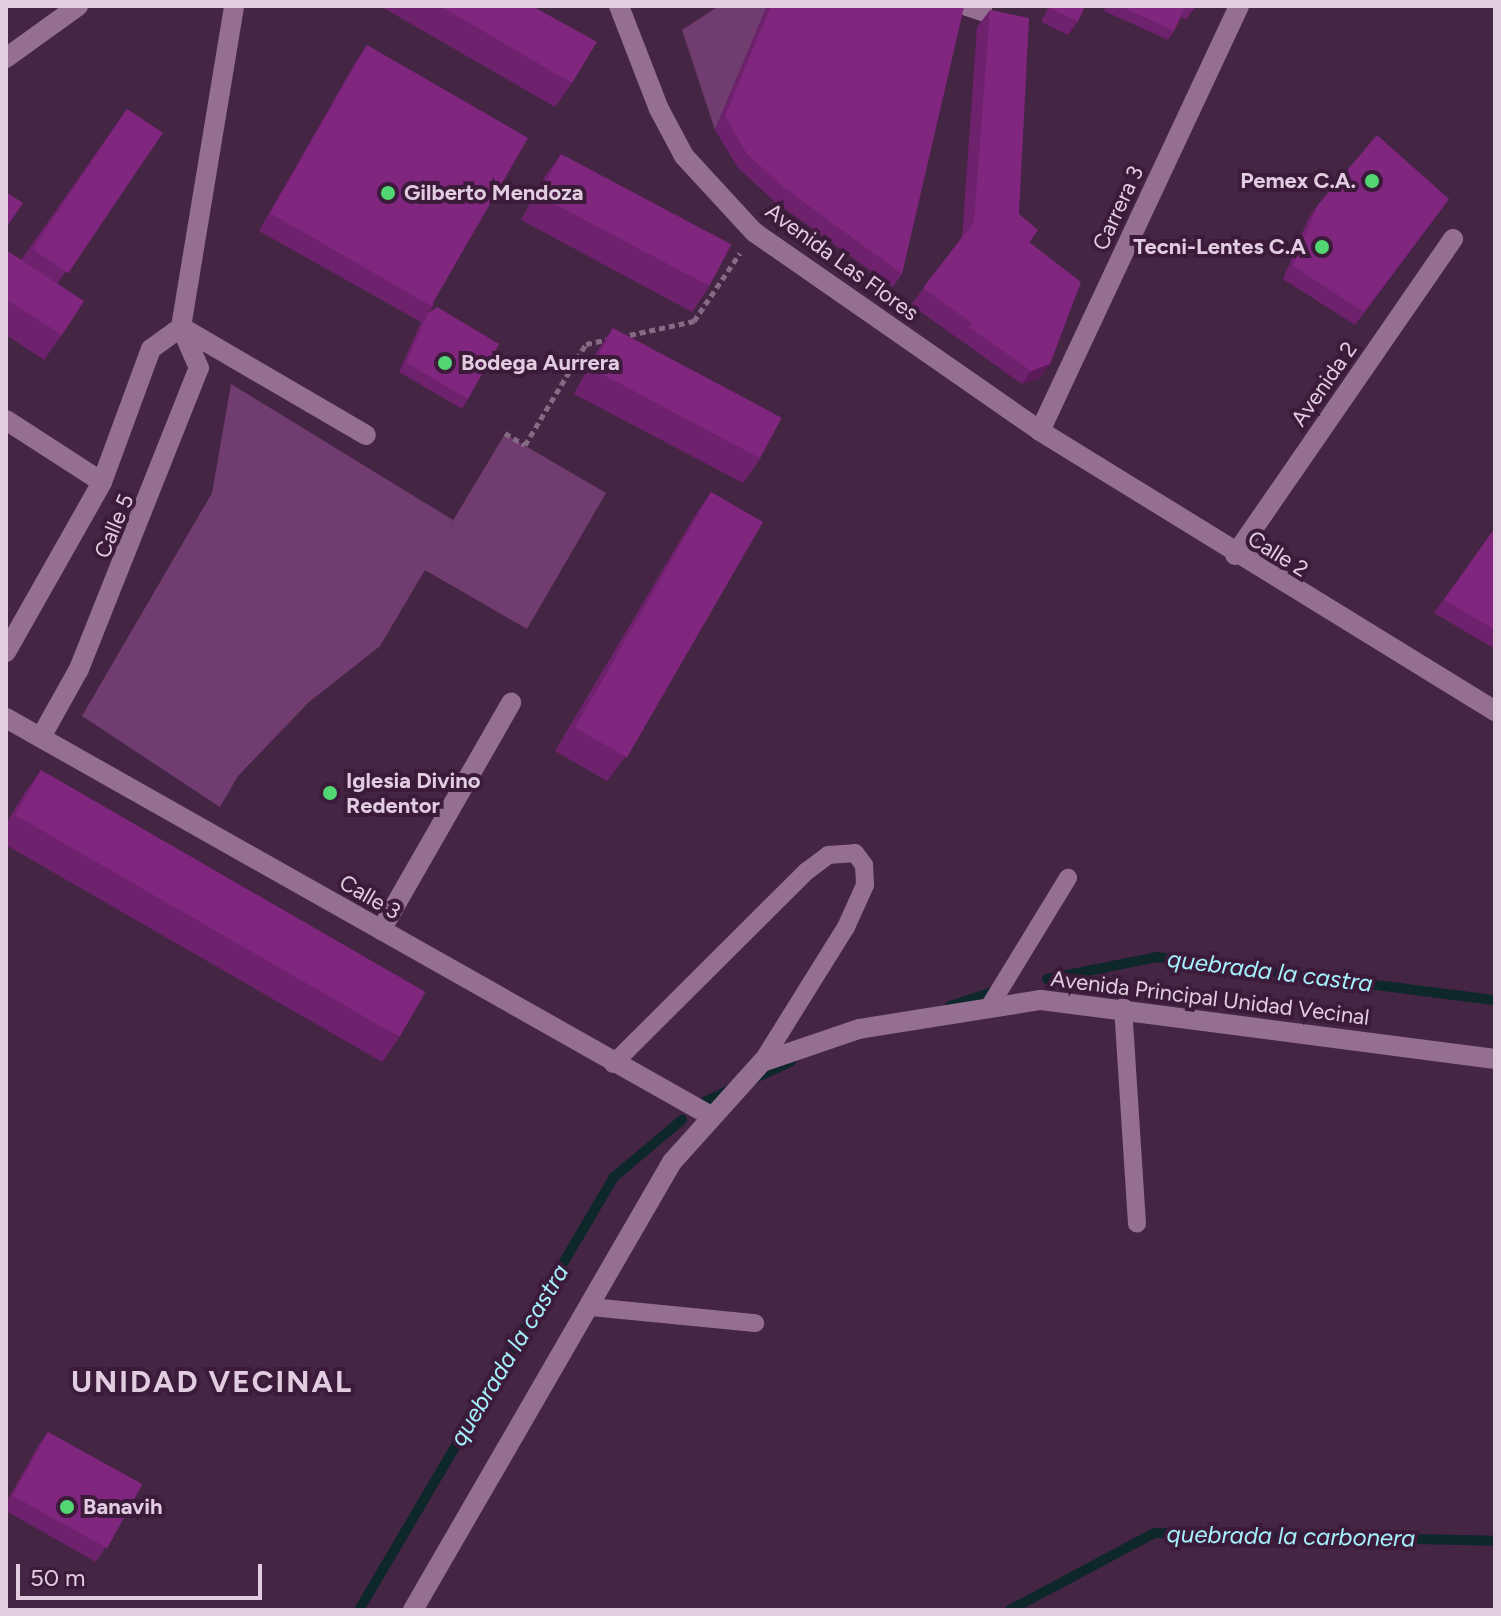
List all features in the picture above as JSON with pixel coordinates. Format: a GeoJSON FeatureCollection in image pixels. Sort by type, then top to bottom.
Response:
{"type":"FeatureCollection","features":[{"type":"Feature","properties":{"kind":"street"},"geometry":{"type":"LineString","coordinates":[[6,58],[78,6]]}},
{"type":"Feature","properties":{"kind":"street"},"geometry":{"type":"LineString","coordinates":[[234,6],[181,327],[366,435]]}},
{"type":"Feature","properties":{"kind":"street","name":"Carrera 3"},"geometry":{"type":"LineString","coordinates":[[1040,431],[1239,6]]}},
{"type":"Feature","properties":{"kind":"street","name":"Avenida Las Flores"},"geometry":{"type":"LineString","coordinates":[[624,8],[659,109],[684,156],[754,232],[1040,431]]}},
{"type":"Feature","properties":{"kind":"street","name":"Avenida 2"},"geometry":{"type":"LineString","coordinates":[[1235,555],[1453,239]]}},
{"type":"Feature","properties":{"kind":"street","name":"Calle 5"},"geometry":{"type":"LineString","coordinates":[[6,652],[102,482],[151,349],[181,327],[199,368],[79,669],[41,737]]}},
{"type":"Feature","properties":{"kind":"street"},"geometry":{"type":"LineString","coordinates":[[6,420],[102,482]]}},
{"type":"Feature","properties":{"kind":"street","name":"Calle 2"},"geometry":{"type":"LineString","coordinates":[[1040,431],[1235,555],[1495,711]]}},
{"type":"Feature","properties":{"kind":"street"},"geometry":{"type":"LineString","coordinates":[[381,930],[511,703]]}},
{"type":"Feature","properties":{"kind":"street","name":"Calle 3"},"geometry":{"type":"LineString","coordinates":[[6,718],[613,1064],[711,1116]]}},
{"type":"Feature","properties":{"kind":"street","name":"Avenida Principal Unidad Vecinal"},"geometry":{"type":"LineString","coordinates":[[413,1610],[591,1307],[672,1162],[762,1062],[859,1029],[991,1004],[1041,1000],[1123,1007],[1495,1059]]}},
{"type":"Feature","properties":{"kind":"lane"},"geometry":{"type":"LineString","coordinates":[[613,1064],[807,871],[828,855],[855,853],[864,865],[859,899],[762,1062]]}},
{"type":"Feature","properties":{"kind":"lane"},"geometry":{"type":"LineString","coordinates":[[991,1004],[1068,878]]}},
{"type":"Feature","properties":{"kind":"lane"},"geometry":{"type":"LineString","coordinates":[[1123,1007],[1137,1224]]}},
{"type":"Feature","properties":{"kind":"lane"},"geometry":{"type":"LineString","coordinates":[[591,1307],[755,1323]]}},
{"type":"Feature","properties":{"kind":"path"},"geometry":{"type":"LineString","coordinates":[[505,433],[525,445],[586,344],[694,321],[754,232]]}},
{"type":"Feature","properties":{"kind":"shaded area"},"geometry":{"type":"Polygon","coordinates":[[[719,6],[767,6],[715,130],[682,30],[719,6]]]}},
{"type":"Feature","properties":{"kind":"shaded area"},"geometry":{"type":"Polygon","coordinates":[[[231,384],[453,520],[448,529],[505,434],[606,493],[527,629],[425,570],[380,646],[309,702],[238,776],[220,807],[82,716],[212,493],[231,384]]]}},
{"type":"Feature","properties":{"kind":"building"},"geometry":{"type":"Polygon","coordinates":[[[440,6],[532,6],[597,42],[572,83],[440,6]]]}},
{"type":"Feature","properties":{"kind":"building"},"geometry":{"type":"Polygon","coordinates":[[[771,6],[964,7],[902,274],[783,187],[747,154],[725,116],[771,6]]]}},
{"type":"Feature","properties":{"kind":"building"},"geometry":{"type":"Polygon","coordinates":[[[1052,6],[1085,6],[1078,21],[1051,9],[1052,6]]]}},
{"type":"Feature","properties":{"kind":"building"},"geometry":{"type":"Polygon","coordinates":[[[1120,6],[1195,6],[1193,10],[1185,7],[1174,31],[1120,6]]]}},
{"type":"Feature","properties":{"kind":"building"},"geometry":{"type":"Polygon","coordinates":[[[990,10],[1029,18],[1019,214],[1038,230],[972,323],[923,288],[974,222],[990,10]]]}},
{"type":"Feature","properties":{"kind":"building","name":"Gilberto Mendoza"},"geometry":{"type":"Polygon","coordinates":[[[367,45],[528,138],[431,306],[270,213],[367,45]]]}},
{"type":"Feature","properties":{"kind":"building"},"geometry":{"type":"Polygon","coordinates":[[[127,109],[163,133],[68,273],[32,249],[127,109]]]}},
{"type":"Feature","properties":{"kind":"building"},"geometry":{"type":"Polygon","coordinates":[[[1377,135],[1449,199],[1364,312],[1293,266],[1317,206],[1377,135]]]}},
{"type":"Feature","properties":{"kind":"building"},"geometry":{"type":"Polygon","coordinates":[[[561,154],[731,245],[709,286],[539,195],[561,154]]]}},
{"type":"Feature","properties":{"kind":"building"},"geometry":{"type":"Polygon","coordinates":[[[6,192],[23,203],[6,228],[6,192]]]}},
{"type":"Feature","properties":{"kind":"building"},"geometry":{"type":"Polygon","coordinates":[[[1029,242],[1081,282],[1050,364],[1031,371],[969,327],[1029,242]]]}},
{"type":"Feature","properties":{"kind":"building"},"geometry":{"type":"Polygon","coordinates":[[[6,250],[84,301],[62,335],[6,299],[6,250]]]}},
{"type":"Feature","properties":{"kind":"building","name":"Bodega Aurrera"},"geometry":{"type":"Polygon","coordinates":[[[437,307],[499,344],[468,399],[406,363],[428,313],[437,307]]]}},
{"type":"Feature","properties":{"kind":"building"},"geometry":{"type":"Polygon","coordinates":[[[613,328],[782,418],[760,458],[591,369],[613,328]]]}},
{"type":"Feature","properties":{"kind":"building"},"geometry":{"type":"Polygon","coordinates":[[[711,492],[763,522],[627,758],[575,728],[711,492]]]}},
{"type":"Feature","properties":{"kind":"building"},"geometry":{"type":"Polygon","coordinates":[[[1495,528],[1495,630],[1444,600],[1495,528]]]}},
{"type":"Feature","properties":{"kind":"building"},"geometry":{"type":"Polygon","coordinates":[[[41,770],[426,992],[400,1037],[15,815],[41,770]]]}},
{"type":"Feature","properties":{"kind":"building","name":"Banavih"},"geometry":{"type":"Polygon","coordinates":[[[48,1432],[142,1484],[107,1548],[13,1496],[48,1432]]]}},
{"type":"Feature","properties":{"kind":"waterway","name":"quebrada la castra"},"geometry":{"type":"LineString","coordinates":[[1047,979],[1157,957],[1495,1000]]}},
{"type":"Feature","properties":{"kind":"waterway","name":"quebrada la castra"},"geometry":{"type":"LineString","coordinates":[[950,1006],[999,990]]}},
{"type":"Feature","properties":{"kind":"waterway","name":"quebrada la castra"},"geometry":{"type":"LineString","coordinates":[[755,1078],[791,1061]]}},
{"type":"Feature","properties":{"kind":"waterway","name":"quebrada la castra"},"geometry":{"type":"LineString","coordinates":[[702,1103],[730,1090]]}},
{"type":"Feature","properties":{"kind":"waterway","name":"quebrada la castra"},"geometry":{"type":"LineString","coordinates":[[359,1610],[614,1177],[682,1120]]}},
{"type":"Feature","properties":{"kind":"waterway","name":"quebrada la carbonera"},"geometry":{"type":"LineString","coordinates":[[1010,1610],[1154,1533],[1495,1541]]}},
{"type":"Feature","properties":{"kind":"place","name":"Pemex C.A."},"geometry":{"type":"Point","coordinates":[1372,181]}},
{"type":"Feature","properties":{"kind":"place","name":"Gilberto Mendoza"},"geometry":{"type":"Point","coordinates":[388,193]}},
{"type":"Feature","properties":{"kind":"place","name":"Tecni-Lentes C.A"},"geometry":{"type":"Point","coordinates":[1322,247]}},
{"type":"Feature","properties":{"kind":"place","name":"Bodega Aurrera"},"geometry":{"type":"Point","coordinates":[445,363]}},
{"type":"Feature","properties":{"kind":"place","name":"Iglesia Divino Redentor"},"geometry":{"type":"Point","coordinates":[330,793]}},
{"type":"Feature","properties":{"kind":"place","name":"Banavih"},"geometry":{"type":"Point","coordinates":[67,1507]}},
{"type":"Feature","properties":{"kind":"district","name":"UNIDAD VECINAL"},"geometry":{"type":"Point","coordinates":[212,1382]}}]}
